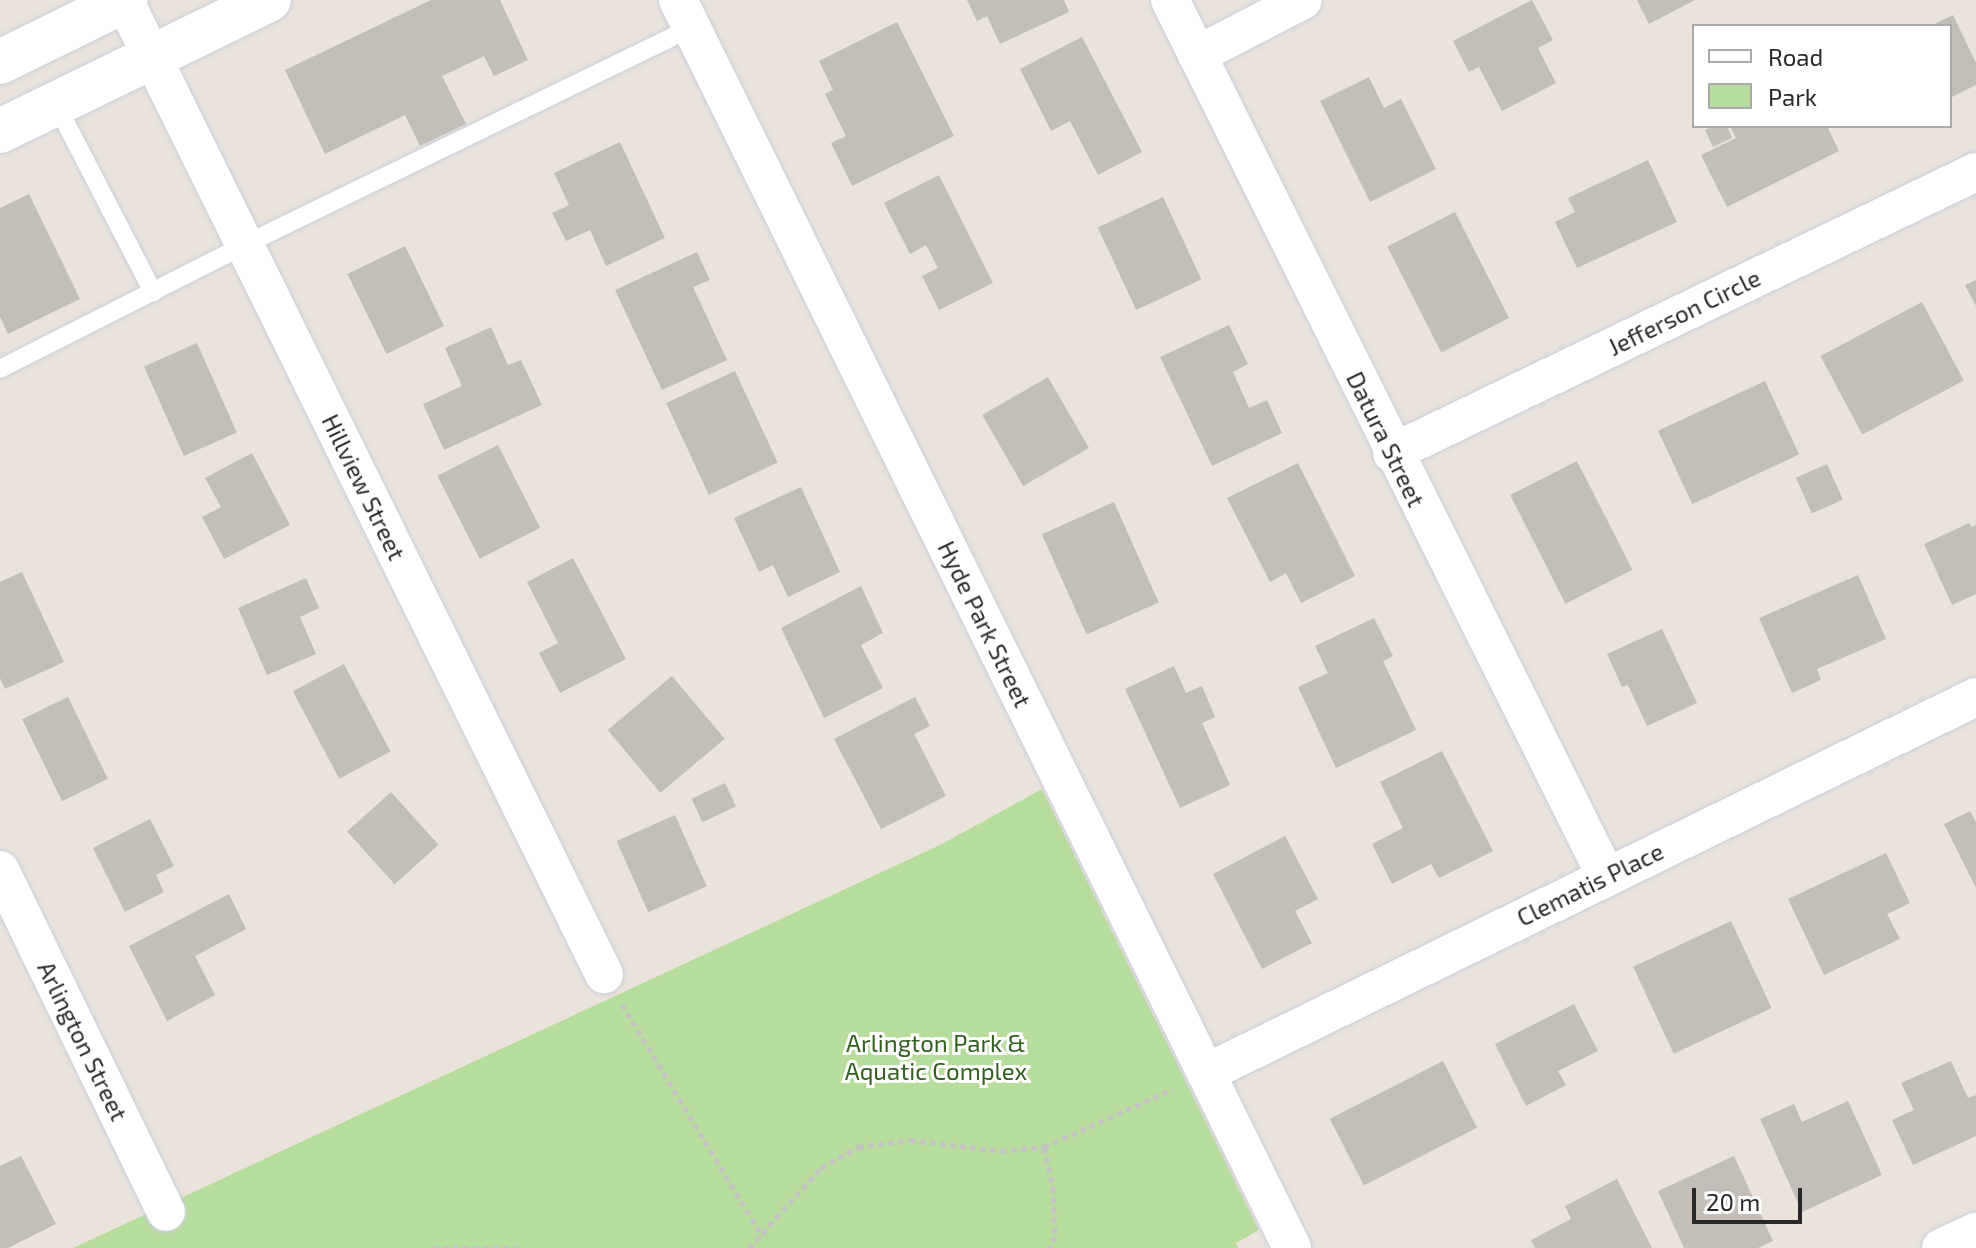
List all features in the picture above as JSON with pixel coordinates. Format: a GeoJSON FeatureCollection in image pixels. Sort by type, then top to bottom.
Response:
{"type":"FeatureCollection","features":[{"type":"Feature","properties":{"kind":"main road"},"geometry":{"type":"LineString","coordinates":[[0,62],[125,0]]}},
{"type":"Feature","properties":{"kind":"main road"},"geometry":{"type":"LineString","coordinates":[[0,131],[269,0]]}},
{"type":"Feature","properties":{"kind":"street","name":"Hillview Street"},"geometry":{"type":"LineString","coordinates":[[125,0],[604,974]]}},
{"type":"Feature","properties":{"kind":"street","name":"Datura Street"},"geometry":{"type":"LineString","coordinates":[[1170,0],[1392,453],[1606,876]]}},
{"type":"Feature","properties":{"kind":"street"},"geometry":{"type":"LineString","coordinates":[[1197,55],[1303,0]]}},
{"type":"Feature","properties":{"kind":"street","name":"Hyde Park Street"},"geometry":{"type":"LineString","coordinates":[[684,14],[1292,1248]]}},
{"type":"Feature","properties":{"kind":"street","name":"Jefferson Circle"},"geometry":{"type":"LineString","coordinates":[[1392,453],[1976,172]]}},
{"type":"Feature","properties":{"kind":"street","name":"Clematis Place"},"geometry":{"type":"LineString","coordinates":[[1206,1073],[1976,697]]}},
{"type":"Feature","properties":{"kind":"street","name":"Arlington Street"},"geometry":{"type":"LineString","coordinates":[[0,870],[166,1212]]}},
{"type":"Feature","properties":{"kind":"street"},"geometry":{"type":"LineString","coordinates":[[1941,1248],[1976,1232]]}},
{"type":"Feature","properties":{"kind":"lane"},"geometry":{"type":"LineString","coordinates":[[0,369],[684,14]]}},
{"type":"Feature","properties":{"kind":"lane"},"geometry":{"type":"LineString","coordinates":[[56,104],[153,292]]}},
{"type":"Feature","properties":{"kind":"path"},"geometry":{"type":"LineString","coordinates":[[604,974],[762,1236]]}},
{"type":"Feature","properties":{"kind":"path"},"geometry":{"type":"LineString","coordinates":[[749,1248],[821,1168],[858,1147],[910,1140],[1001,1151],[1044,1147],[1206,1073]]}},
{"type":"Feature","properties":{"kind":"path"},"geometry":{"type":"LineString","coordinates":[[1044,1147],[1053,1187],[1055,1236],[1050,1248]]}},
{"type":"Feature","properties":{"kind":"path"},"geometry":{"type":"LineString","coordinates":[[433,1248],[520,1248]]}},
{"type":"Feature","properties":{"kind":"green space","name":"Arlington Park & Aquatic Complex"},"geometry":{"type":"Polygon","coordinates":[[[1042,789],[1259,1230],[1236,1243],[1238,1248],[73,1248],[942,844],[1042,789]]]}},
{"type":"Feature","properties":{"kind":"building"},"geometry":{"type":"Polygon","coordinates":[[[431,0],[500,0],[528,60],[494,76],[484,56],[442,76],[466,124],[420,146],[405,115],[325,154],[285,70],[431,0]]]}},
{"type":"Feature","properties":{"kind":"building"},"geometry":{"type":"Polygon","coordinates":[[[967,0],[1064,0],[1069,12],[1000,44],[987,16],[977,21],[967,0]]]}},
{"type":"Feature","properties":{"kind":"building"},"geometry":{"type":"Polygon","coordinates":[[[1532,0],[1553,40],[1538,48],[1556,83],[1502,111],[1479,67],[1469,72],[1453,41],[1532,0]]]}},
{"type":"Feature","properties":{"kind":"building"},"geometry":{"type":"Polygon","coordinates":[[[1637,0],[1695,0],[1649,24],[1637,0]]]}},
{"type":"Feature","properties":{"kind":"building"},"geometry":{"type":"Polygon","coordinates":[[[1953,15],[1976,63],[1976,85],[1952,97],[1952,24],[1934,24],[1953,15]]]}},
{"type":"Feature","properties":{"kind":"building"},"geometry":{"type":"Polygon","coordinates":[[[897,22],[954,136],[852,186],[831,143],[846,136],[825,94],[833,90],[819,61],[897,22]]]}},
{"type":"Feature","properties":{"kind":"building"},"geometry":{"type":"Polygon","coordinates":[[[1082,37],[1142,152],[1098,175],[1070,121],[1051,131],[1020,69],[1082,37]]]}},
{"type":"Feature","properties":{"kind":"building"},"geometry":{"type":"Polygon","coordinates":[[[1369,77],[1384,108],[1401,99],[1436,169],[1370,202],[1320,101],[1369,77]]]}},
{"type":"Feature","properties":{"kind":"building"},"geometry":{"type":"Polygon","coordinates":[[[1728,128],[1732,138],[1713,147],[1705,130],[1728,128]]]}},
{"type":"Feature","properties":{"kind":"building"},"geometry":{"type":"Polygon","coordinates":[[[1731,128],[1828,128],[1839,151],[1727,207],[1701,155],[1736,138],[1731,128]]]}},
{"type":"Feature","properties":{"kind":"building"},"geometry":{"type":"Polygon","coordinates":[[[620,142],[665,238],[606,266],[590,230],[566,241],[552,213],[569,205],[554,173],[620,142]]]}},
{"type":"Feature","properties":{"kind":"building"},"geometry":{"type":"Polygon","coordinates":[[[1648,160],[1677,222],[1577,268],[1555,222],[1575,212],[1568,198],[1648,160]]]}},
{"type":"Feature","properties":{"kind":"building"},"geometry":{"type":"Polygon","coordinates":[[[939,175],[993,283],[939,310],[922,276],[938,268],[926,245],[910,254],[884,203],[939,175]]]}},
{"type":"Feature","properties":{"kind":"building"},"geometry":{"type":"Polygon","coordinates":[[[29,194],[80,299],[8,334],[0,317],[0,208],[29,194]]]}},
{"type":"Feature","properties":{"kind":"building"},"geometry":{"type":"Polygon","coordinates":[[[1163,197],[1201,279],[1136,310],[1098,227],[1163,197]]]}},
{"type":"Feature","properties":{"kind":"building"},"geometry":{"type":"Polygon","coordinates":[[[1455,212],[1509,318],[1441,353],[1387,247],[1455,212]]]}},
{"type":"Feature","properties":{"kind":"building"},"geometry":{"type":"Polygon","coordinates":[[[405,246],[444,326],[386,354],[347,274],[405,246]]]}},
{"type":"Feature","properties":{"kind":"building"},"geometry":{"type":"Polygon","coordinates":[[[697,252],[710,280],[693,287],[727,360],[662,390],[615,290],[697,252]]]}},
{"type":"Feature","properties":{"kind":"building"},"geometry":{"type":"Polygon","coordinates":[[[1976,280],[1976,306],[1965,285],[1976,280]]]}},
{"type":"Feature","properties":{"kind":"building"},"geometry":{"type":"Polygon","coordinates":[[[1922,302],[1964,381],[1862,435],[1820,356],[1922,302]]]}},
{"type":"Feature","properties":{"kind":"building"},"geometry":{"type":"Polygon","coordinates":[[[1229,325],[1248,364],[1233,372],[1249,408],[1267,400],[1282,433],[1212,466],[1160,357],[1229,325]]]}},
{"type":"Feature","properties":{"kind":"building"},"geometry":{"type":"Polygon","coordinates":[[[491,327],[508,365],[521,360],[542,405],[444,450],[423,404],[462,386],[445,348],[491,327]]]}},
{"type":"Feature","properties":{"kind":"building"},"geometry":{"type":"Polygon","coordinates":[[[197,343],[237,433],[184,456],[144,367],[197,343]]]}},
{"type":"Feature","properties":{"kind":"building"},"geometry":{"type":"Polygon","coordinates":[[[735,371],[778,463],[709,495],[666,403],[735,371]]]}},
{"type":"Feature","properties":{"kind":"building"},"geometry":{"type":"Polygon","coordinates":[[[1048,377],[1089,448],[1023,486],[982,415],[1048,377]]]}},
{"type":"Feature","properties":{"kind":"building"},"geometry":{"type":"Polygon","coordinates":[[[1765,381],[1799,454],[1692,504],[1658,431],[1765,381]]]}},
{"type":"Feature","properties":{"kind":"building"},"geometry":{"type":"Polygon","coordinates":[[[498,445],[540,528],[480,559],[437,476],[498,445]]]}},
{"type":"Feature","properties":{"kind":"building"},"geometry":{"type":"Polygon","coordinates":[[[252,453],[290,525],[224,559],[202,517],[221,507],[205,478],[252,453]]]}},
{"type":"Feature","properties":{"kind":"building"},"geometry":{"type":"Polygon","coordinates":[[[1577,461],[1632,570],[1566,604],[1510,495],[1577,461]]]}},
{"type":"Feature","properties":{"kind":"building"},"geometry":{"type":"Polygon","coordinates":[[[1298,463],[1355,576],[1301,603],[1286,573],[1270,582],[1227,498],[1298,463]]]}},
{"type":"Feature","properties":{"kind":"building"},"geometry":{"type":"Polygon","coordinates":[[[1827,464],[1843,500],[1812,513],[1796,478],[1827,464]]]}},
{"type":"Feature","properties":{"kind":"building"},"geometry":{"type":"Polygon","coordinates":[[[801,487],[840,572],[788,597],[773,565],[759,572],[734,518],[801,487]]]}},
{"type":"Feature","properties":{"kind":"building"},"geometry":{"type":"Polygon","coordinates":[[[1114,502],[1159,602],[1087,635],[1042,534],[1114,502]]]}},
{"type":"Feature","properties":{"kind":"building"},"geometry":{"type":"Polygon","coordinates":[[[1969,523],[1972,527],[1976,525],[1976,594],[1952,605],[1924,544],[1969,523]]]}},
{"type":"Feature","properties":{"kind":"building"},"geometry":{"type":"Polygon","coordinates":[[[573,558],[626,659],[560,693],[539,653],[558,643],[527,582],[573,558]]]}},
{"type":"Feature","properties":{"kind":"building"},"geometry":{"type":"Polygon","coordinates":[[[22,572],[64,662],[5,689],[0,678],[0,582],[22,572]]]}},
{"type":"Feature","properties":{"kind":"building"},"geometry":{"type":"Polygon","coordinates":[[[1858,575],[1886,639],[1817,669],[1821,680],[1792,693],[1759,618],[1858,575]]]}},
{"type":"Feature","properties":{"kind":"building"},"geometry":{"type":"Polygon","coordinates":[[[306,578],[319,608],[300,617],[316,654],[267,675],[238,608],[306,578]]]}},
{"type":"Feature","properties":{"kind":"building"},"geometry":{"type":"Polygon","coordinates":[[[861,586],[883,633],[861,645],[883,688],[824,718],[781,628],[861,586]]]}},
{"type":"Feature","properties":{"kind":"building"},"geometry":{"type":"Polygon","coordinates":[[[1374,618],[1393,656],[1383,661],[1416,730],[1336,768],[1298,687],[1328,673],[1315,646],[1374,618]]]}},
{"type":"Feature","properties":{"kind":"building"},"geometry":{"type":"Polygon","coordinates":[[[1662,629],[1697,703],[1647,726],[1628,685],[1622,687],[1607,654],[1662,629]]]}},
{"type":"Feature","properties":{"kind":"building"},"geometry":{"type":"Polygon","coordinates":[[[344,664],[390,751],[339,779],[293,691],[344,664]]]}},
{"type":"Feature","properties":{"kind":"building"},"geometry":{"type":"Polygon","coordinates":[[[1174,666],[1186,693],[1202,686],[1215,717],[1202,723],[1230,785],[1180,808],[1125,689],[1174,666]]]}},
{"type":"Feature","properties":{"kind":"building"},"geometry":{"type":"Polygon","coordinates":[[[672,676],[725,739],[660,793],[608,730],[672,676]]]}},
{"type":"Feature","properties":{"kind":"building"},"geometry":{"type":"Polygon","coordinates":[[[68,697],[108,779],[62,801],[22,719],[68,697]]]}},
{"type":"Feature","properties":{"kind":"building"},"geometry":{"type":"Polygon","coordinates":[[[915,697],[930,726],[914,734],[946,796],[881,829],[834,739],[915,697]]]}},
{"type":"Feature","properties":{"kind":"building"},"geometry":{"type":"Polygon","coordinates":[[[1442,751],[1493,851],[1439,878],[1431,864],[1392,884],[1372,844],[1403,828],[1380,782],[1442,751]]]}},
{"type":"Feature","properties":{"kind":"building"},"geometry":{"type":"Polygon","coordinates":[[[725,783],[736,807],[702,822],[691,799],[725,783]]]}},
{"type":"Feature","properties":{"kind":"building"},"geometry":{"type":"Polygon","coordinates":[[[391,792],[439,845],[395,884],[347,831],[391,792]]]}},
{"type":"Feature","properties":{"kind":"building"},"geometry":{"type":"Polygon","coordinates":[[[1970,811],[1976,822],[1976,888],[1944,824],[1970,811]]]}},
{"type":"Feature","properties":{"kind":"building"},"geometry":{"type":"Polygon","coordinates":[[[675,815],[707,886],[648,912],[617,841],[675,815]]]}},
{"type":"Feature","properties":{"kind":"building"},"geometry":{"type":"Polygon","coordinates":[[[150,819],[174,866],[156,875],[164,892],[125,912],[93,848],[150,819]]]}},
{"type":"Feature","properties":{"kind":"building"},"geometry":{"type":"Polygon","coordinates":[[[1285,836],[1318,899],[1295,911],[1312,943],[1262,969],[1213,874],[1285,836]]]}},
{"type":"Feature","properties":{"kind":"building"},"geometry":{"type":"Polygon","coordinates":[[[1886,853],[1910,903],[1887,914],[1900,939],[1824,975],[1788,899],[1886,853]]]}},
{"type":"Feature","properties":{"kind":"building"},"geometry":{"type":"Polygon","coordinates":[[[229,894],[246,929],[195,956],[215,995],[167,1021],[129,946],[229,894]]]}},
{"type":"Feature","properties":{"kind":"building"},"geometry":{"type":"Polygon","coordinates":[[[1731,921],[1772,1008],[1674,1054],[1633,967],[1731,921]]]}},
{"type":"Feature","properties":{"kind":"building"},"geometry":{"type":"Polygon","coordinates":[[[1574,1004],[1598,1051],[1558,1071],[1566,1085],[1526,1106],[1495,1044],[1574,1004]]]}},
{"type":"Feature","properties":{"kind":"building"},"geometry":{"type":"Polygon","coordinates":[[[1443,1061],[1477,1128],[1364,1185],[1330,1119],[1443,1061]]]}},
{"type":"Feature","properties":{"kind":"building"},"geometry":{"type":"Polygon","coordinates":[[[1951,1061],[1968,1098],[1976,1095],[1976,1136],[1913,1165],[1892,1120],[1914,1110],[1901,1083],[1951,1061]]]}},
{"type":"Feature","properties":{"kind":"building"},"geometry":{"type":"Polygon","coordinates":[[[1848,1101],[1882,1175],[1802,1212],[1760,1119],[1794,1104],[1802,1122],[1848,1101]]]}},
{"type":"Feature","properties":{"kind":"building"},"geometry":{"type":"Polygon","coordinates":[[[21,1156],[56,1224],[8,1248],[0,1248],[0,1166],[21,1156]]]}},
{"type":"Feature","properties":{"kind":"building"},"geometry":{"type":"Polygon","coordinates":[[[1734,1156],[1773,1241],[1758,1248],[1684,1248],[1658,1191],[1734,1156]]]}},
{"type":"Feature","properties":{"kind":"building"},"geometry":{"type":"Polygon","coordinates":[[[1617,1179],[1652,1248],[1535,1248],[1531,1240],[1571,1219],[1565,1206],[1617,1179]]]}}]}
